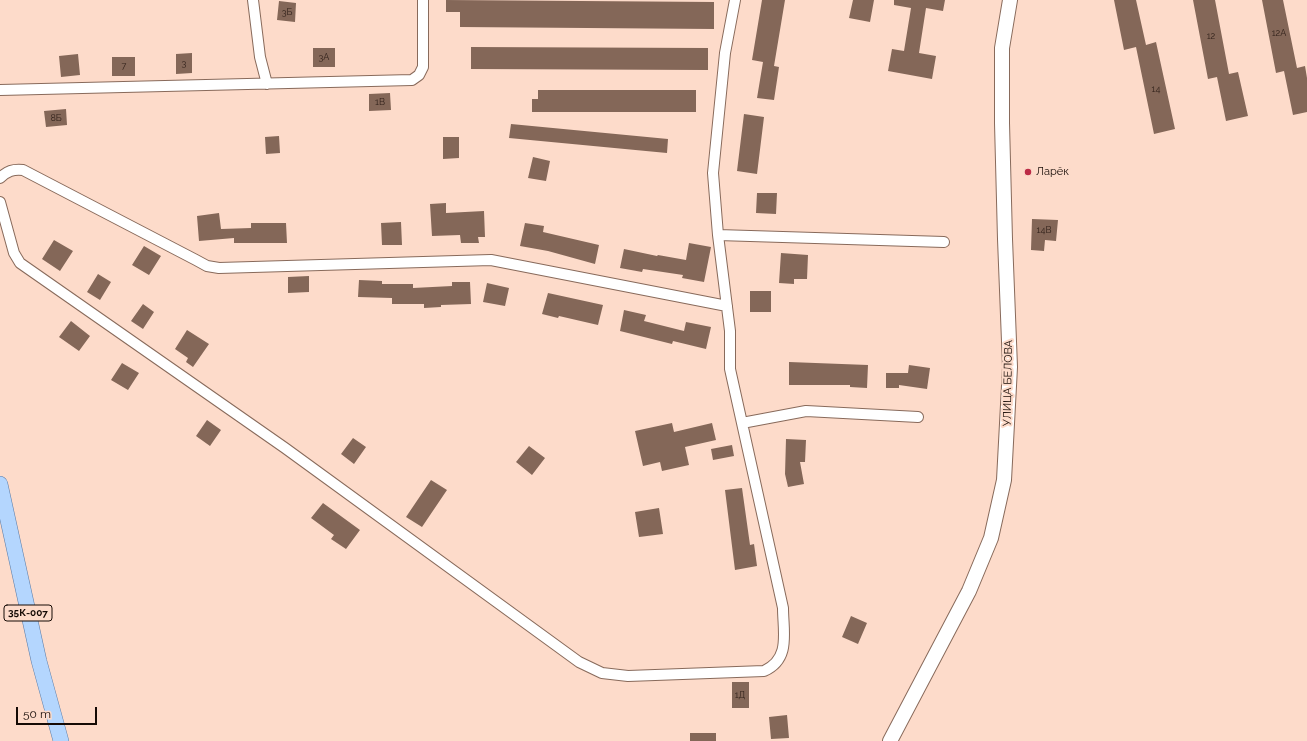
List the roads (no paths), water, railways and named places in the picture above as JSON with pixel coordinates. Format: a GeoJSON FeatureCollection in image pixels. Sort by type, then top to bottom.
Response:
{"type":"FeatureCollection","features":[{"type":"Feature","properties":{"kind":"main road","name":"УЛИЦА БЕЛОВА"},"geometry":{"type":"LineString","coordinates":[[890,741],[969,591],[991,538],[1004,480],[1010,367],[1004,208],[1002,48],[1010,0]]}},
{"type":"Feature","properties":{"kind":"main road","name":"35К-007"},"geometry":{"type":"LineString","coordinates":[[0,484],[39,661],[61,741]]}},
{"type":"Feature","properties":{"kind":"street"},"geometry":{"type":"LineString","coordinates":[[253,0],[260,57],[267,84]]}},
{"type":"Feature","properties":{"kind":"street"},"geometry":{"type":"LineString","coordinates":[[0,90],[407,80],[416,78],[420,75],[423,67],[423,0]]}},
{"type":"Feature","properties":{"kind":"street"},"geometry":{"type":"LineString","coordinates":[[0,202],[14,253],[20,263],[285,448],[579,662],[602,673],[628,676],[756,672],[771,668],[777,663],[784,649],[783,608],[730,369],[730,332],[718,235],[713,172],[725,53],[735,0]]}},
{"type":"Feature","properties":{"kind":"street"},"geometry":{"type":"LineString","coordinates":[[0,178],[4,173],[10,170],[23,170],[207,266],[219,268],[491,260],[727,306]]}},
{"type":"Feature","properties":{"kind":"street"},"geometry":{"type":"LineString","coordinates":[[718,235],[944,242]]}},
{"type":"Feature","properties":{"kind":"street"},"geometry":{"type":"LineString","coordinates":[[742,423],[806,411],[918,417]]}},
{"type":"Feature","properties":{"kind":"place","name":"Ларёк"},"geometry":{"type":"Point","coordinates":[1028,172]}}]}
